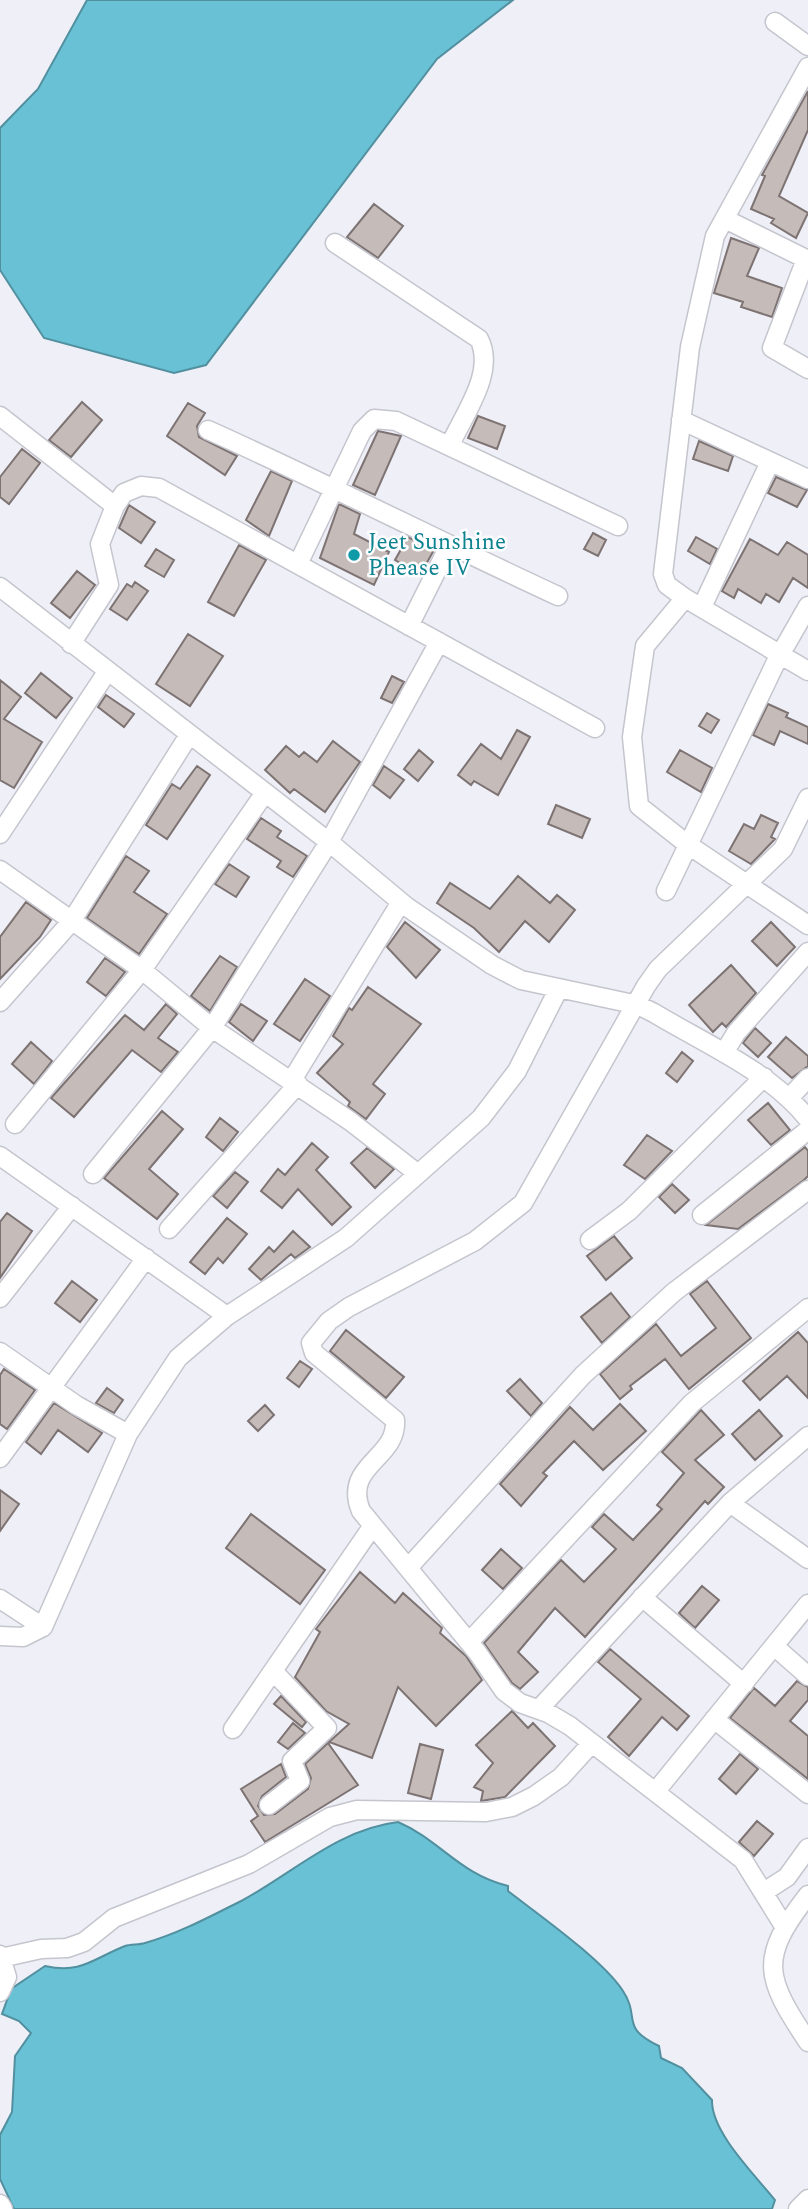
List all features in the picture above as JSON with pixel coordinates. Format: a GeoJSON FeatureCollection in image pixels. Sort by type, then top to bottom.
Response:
{"type":"FeatureCollection","features":[{"type":"Feature","properties":{"kind":"street"},"geometry":{"type":"LineString","coordinates":[[780,25],[805,44]]}},
{"type":"Feature","properties":{"kind":"street"},"geometry":{"type":"LineString","coordinates":[[808,66],[715,236],[690,347],[663,574],[667,585],[685,598],[808,671]]}},
{"type":"Feature","properties":{"kind":"street"},"geometry":{"type":"LineString","coordinates":[[724,219],[807,258],[772,348],[808,369]]}},
{"type":"Feature","properties":{"kind":"street"},"geometry":{"type":"LineString","coordinates":[[335,243],[479,339],[486,352],[484,372],[450,445]]}},
{"type":"Feature","properties":{"kind":"street"},"geometry":{"type":"LineString","coordinates":[[0,416],[115,506]]}},
{"type":"Feature","properties":{"kind":"street"},"geometry":{"type":"LineString","coordinates":[[298,564],[362,431],[374,419],[396,421],[618,526]]}},
{"type":"Feature","properties":{"kind":"street"},"geometry":{"type":"LineString","coordinates":[[681,420],[808,479]]}},
{"type":"Feature","properties":{"kind":"street"},"geometry":{"type":"LineString","coordinates":[[208,430],[335,487],[449,546],[558,596]]}},
{"type":"Feature","properties":{"kind":"street"},"geometry":{"type":"LineString","coordinates":[[702,607],[770,461]]}},
{"type":"Feature","properties":{"kind":"street"},"geometry":{"type":"LineString","coordinates":[[71,644],[109,585],[100,544],[115,506],[124,493],[141,486],[159,488],[595,727]]}},
{"type":"Feature","properties":{"kind":"street"},"geometry":{"type":"LineString","coordinates":[[410,626],[449,546]]}},
{"type":"Feature","properties":{"kind":"street"},"geometry":{"type":"LineString","coordinates":[[0,587],[329,842],[401,902],[492,965],[521,980],[638,1005],[764,1077],[801,1106],[808,1078]]}},
{"type":"Feature","properties":{"kind":"street"},"geometry":{"type":"LineString","coordinates":[[685,598],[645,646],[632,737],[639,806],[687,844],[808,925]]}},
{"type":"Feature","properties":{"kind":"street"},"geometry":{"type":"LineString","coordinates":[[666,891],[781,653],[808,606]]}},
{"type":"Feature","properties":{"kind":"street"},"geometry":{"type":"LineString","coordinates":[[93,1174],[212,1028],[329,842],[439,642]]}},
{"type":"Feature","properties":{"kind":"street"},"geometry":{"type":"LineString","coordinates":[[0,834],[107,672]]}},
{"type":"Feature","properties":{"kind":"street"},"geometry":{"type":"LineString","coordinates":[[0,1002],[71,922],[189,735]]}},
{"type":"Feature","properties":{"kind":"street"},"geometry":{"type":"LineString","coordinates":[[15,1124],[142,971],[264,793]]}},
{"type":"Feature","properties":{"kind":"street"},"geometry":{"type":"LineString","coordinates":[[784,1926],[743,1860],[570,1726],[539,1709],[520,1703],[504,1691],[468,1642],[372,1527],[355,1497],[357,1484],[391,1441],[396,1430],[395,1420],[314,1353],[311,1343],[329,1321],[349,1307],[475,1241],[523,1203],[638,1005],[646,986],[658,970],[783,849],[808,798]]}},
{"type":"Feature","properties":{"kind":"street"},"geometry":{"type":"LineString","coordinates":[[0,870],[142,971],[212,1028],[295,1082],[417,1173]]}},
{"type":"Feature","properties":{"kind":"street"},"geometry":{"type":"LineString","coordinates":[[169,1229],[295,1082],[401,902]]}},
{"type":"Feature","properties":{"kind":"street"},"geometry":{"type":"LineString","coordinates":[[724,1054],[736,1033],[808,951]]}},
{"type":"Feature","properties":{"kind":"street"},"geometry":{"type":"LineString","coordinates":[[0,1636],[23,1637],[43,1627],[128,1434],[178,1358],[227,1316],[346,1238],[481,1118],[517,1071],[558,990]]}},
{"type":"Feature","properties":{"kind":"street"},"geometry":{"type":"LineString","coordinates":[[590,1240],[629,1211],[764,1077]]}},
{"type":"Feature","properties":{"kind":"street"},"geometry":{"type":"LineString","coordinates":[[702,1215],[808,1130]]}},
{"type":"Feature","properties":{"kind":"street"},"geometry":{"type":"LineString","coordinates":[[0,1156],[227,1316]]}},
{"type":"Feature","properties":{"kind":"street"},"geometry":{"type":"LineString","coordinates":[[408,1568],[583,1375],[674,1292],[808,1190]]}},
{"type":"Feature","properties":{"kind":"street"},"geometry":{"type":"LineString","coordinates":[[0,1298],[72,1206]]}},
{"type":"Feature","properties":{"kind":"street"},"geometry":{"type":"LineString","coordinates":[[0,1458],[49,1387],[146,1258]]}},
{"type":"Feature","properties":{"kind":"street"},"geometry":{"type":"LineString","coordinates":[[468,1642],[692,1403],[808,1308]]}},
{"type":"Feature","properties":{"kind":"street"},"geometry":{"type":"LineString","coordinates":[[0,1352],[49,1387],[128,1434]]}},
{"type":"Feature","properties":{"kind":"street"},"geometry":{"type":"LineString","coordinates":[[539,1709],[730,1503],[808,1436]]}},
{"type":"Feature","properties":{"kind":"street"},"geometry":{"type":"LineString","coordinates":[[730,1503],[808,1559]]}},
{"type":"Feature","properties":{"kind":"street"},"geometry":{"type":"LineString","coordinates":[[233,1729],[372,1527]]}},
{"type":"Feature","properties":{"kind":"street"},"geometry":{"type":"LineString","coordinates":[[642,1597],[744,1684]]}},
{"type":"Feature","properties":{"kind":"street"},"geometry":{"type":"LineString","coordinates":[[0,1599],[43,1627]]}},
{"type":"Feature","properties":{"kind":"street"},"geometry":{"type":"LineString","coordinates":[[656,1791],[808,1604]]}},
{"type":"Feature","properties":{"kind":"street"},"geometry":{"type":"LineString","coordinates":[[774,1646],[808,1676]]}},
{"type":"Feature","properties":{"kind":"street"},"geometry":{"type":"LineString","coordinates":[[269,1805],[300,1781],[292,1761],[327,1728],[273,1671]]}},
{"type":"Feature","properties":{"kind":"street"},"geometry":{"type":"LineString","coordinates":[[714,1719],[808,1794]]}},
{"type":"Feature","properties":{"kind":"street"},"geometry":{"type":"LineString","coordinates":[[0,1992],[7,1977],[1,1956],[41,1948],[67,1948],[84,1942],[114,1918],[249,1864],[330,1817],[357,1810],[486,1812],[512,1807],[534,1796],[561,1777],[592,1744]]}},
{"type":"Feature","properties":{"kind":"street"},"geometry":{"type":"LineString","coordinates":[[764,1892],[787,1877],[808,1848]]}},
{"type":"Feature","properties":{"kind":"street"},"geometry":{"type":"LineString","coordinates":[[808,1895],[784,1926],[773,1950],[775,1981],[786,2009],[808,2042]]}},
{"type":"Feature","properties":{"kind":"street"},"geometry":{"type":"LineString","coordinates":[[799,2209],[808,2199]]}},
{"type":"Feature","properties":{"kind":"street"},"geometry":{"type":"LineString","coordinates":[[0,2204],[3,2209]]}},
{"type":"Feature","properties":{"kind":"water"},"geometry":{"type":"Polygon","coordinates":[[[87,0],[513,0],[437,59],[206,365],[174,373],[44,338],[0,270],[0,128],[38,89],[87,0]]]}},
{"type":"Feature","properties":{"kind":"water"},"geometry":{"type":"Polygon","coordinates":[[[398,1822],[413,1829],[476,1873],[508,1886],[508,1891],[570,1938],[614,1979],[628,2000],[633,2022],[639,2033],[659,2046],[661,2058],[682,2068],[712,2100],[719,2126],[726,2139],[775,2200],[772,2209],[14,2209],[0,2179],[0,2135],[12,2112],[15,2056],[31,2033],[19,2021],[2,2014],[11,1989],[45,1966],[78,1967],[125,1946],[145,1943],[183,1929],[243,1900],[336,1842],[376,1826],[398,1822]]]}},
{"type":"Feature","properties":{"kind":"building"},"geometry":{"type":"Polygon","coordinates":[[[808,91],[808,130],[779,196],[808,213],[796,238],[771,223],[774,219],[751,209],[765,176],[762,175],[808,91]]]}},
{"type":"Feature","properties":{"kind":"building"},"geometry":{"type":"Polygon","coordinates":[[[374,204],[403,226],[378,258],[347,237],[374,204]]]}},
{"type":"Feature","properties":{"kind":"building"},"geometry":{"type":"Polygon","coordinates":[[[731,238],[759,248],[747,276],[782,288],[772,317],[741,307],[743,302],[714,293],[731,238]]]}},
{"type":"Feature","properties":{"kind":"building"},"geometry":{"type":"Polygon","coordinates":[[[82,402],[102,420],[71,457],[49,440],[82,402]]]}},
{"type":"Feature","properties":{"kind":"building"},"geometry":{"type":"Polygon","coordinates":[[[188,403],[205,413],[197,426],[199,437],[237,456],[225,475],[167,436],[188,403]]]}},
{"type":"Feature","properties":{"kind":"building"},"geometry":{"type":"Polygon","coordinates":[[[478,416],[505,426],[497,449],[468,438],[478,416]]]}},
{"type":"Feature","properties":{"kind":"building"},"geometry":{"type":"Polygon","coordinates":[[[378,431],[401,436],[375,495],[353,485],[378,431]]]}},
{"type":"Feature","properties":{"kind":"building"},"geometry":{"type":"Polygon","coordinates":[[[699,441],[733,456],[728,471],[693,459],[699,441]]]}},
{"type":"Feature","properties":{"kind":"building"},"geometry":{"type":"Polygon","coordinates":[[[22,449],[40,463],[9,504],[0,497],[0,477],[22,449]]]}},
{"type":"Feature","properties":{"kind":"building"},"geometry":{"type":"Polygon","coordinates":[[[271,471],[292,481],[269,536],[246,520],[271,471]]]}},
{"type":"Feature","properties":{"kind":"building"},"geometry":{"type":"Polygon","coordinates":[[[776,477],[807,490],[797,507],[768,493],[776,477]]]}},
{"type":"Feature","properties":{"kind":"building","name":"Jeet Sunshine Phease IV"},"geometry":{"type":"Polygon","coordinates":[[[339,504],[360,514],[354,534],[389,552],[374,585],[320,558],[339,504]]]}},
{"type":"Feature","properties":{"kind":"building"},"geometry":{"type":"Polygon","coordinates":[[[129,505],[155,522],[141,543],[119,528],[129,505]]]}},
{"type":"Feature","properties":{"kind":"building"},"geometry":{"type":"Polygon","coordinates":[[[593,533],[606,540],[598,556],[584,549],[593,533]]]}},
{"type":"Feature","properties":{"kind":"building"},"geometry":{"type":"Polygon","coordinates":[[[408,537],[434,550],[420,575],[395,560],[408,537]]]}},
{"type":"Feature","properties":{"kind":"building"},"geometry":{"type":"Polygon","coordinates":[[[696,537],[717,549],[710,564],[688,551],[696,537]]]}},
{"type":"Feature","properties":{"kind":"building"},"geometry":{"type":"Polygon","coordinates":[[[750,539],[778,555],[787,542],[808,555],[808,588],[793,578],[779,602],[766,594],[761,603],[738,589],[734,598],[722,591],[750,539]]]}},
{"type":"Feature","properties":{"kind":"building"},"geometry":{"type":"Polygon","coordinates":[[[239,545],[266,560],[234,616],[208,602],[239,545]]]}},
{"type":"Feature","properties":{"kind":"building"},"geometry":{"type":"Polygon","coordinates":[[[156,549],[174,560],[164,577],[145,566],[156,549]]]}},
{"type":"Feature","properties":{"kind":"building"},"geometry":{"type":"Polygon","coordinates":[[[77,571],[95,585],[70,618],[51,603],[77,571]]]}},
{"type":"Feature","properties":{"kind":"building"},"geometry":{"type":"Polygon","coordinates":[[[135,582],[148,591],[127,620],[110,609],[127,584],[132,587],[135,582]]]}},
{"type":"Feature","properties":{"kind":"building"},"geometry":{"type":"Polygon","coordinates":[[[188,634],[223,656],[190,706],[156,684],[188,634]]]}},
{"type":"Feature","properties":{"kind":"building"},"geometry":{"type":"Polygon","coordinates":[[[41,673],[72,698],[56,718],[25,693],[41,673]]]}},
{"type":"Feature","properties":{"kind":"building"},"geometry":{"type":"Polygon","coordinates":[[[392,676],[404,682],[392,703],[381,698],[392,676]]]}},
{"type":"Feature","properties":{"kind":"building"},"geometry":{"type":"Polygon","coordinates":[[[0,680],[21,697],[4,719],[42,742],[14,788],[0,780],[0,680]]]}},
{"type":"Feature","properties":{"kind":"building"},"geometry":{"type":"Polygon","coordinates":[[[106,695],[134,714],[124,727],[98,707],[106,695]]]}},
{"type":"Feature","properties":{"kind":"building"},"geometry":{"type":"Polygon","coordinates":[[[768,704],[788,713],[786,717],[808,727],[808,744],[780,731],[774,745],[753,735],[768,704]]]}},
{"type":"Feature","properties":{"kind":"building"},"geometry":{"type":"Polygon","coordinates":[[[707,713],[719,720],[711,733],[699,726],[707,713]]]}},
{"type":"Feature","properties":{"kind":"building"},"geometry":{"type":"Polygon","coordinates":[[[517,730],[530,737],[498,795],[474,781],[471,785],[458,775],[481,744],[501,759],[517,730]]]}},
{"type":"Feature","properties":{"kind":"building"},"geometry":{"type":"Polygon","coordinates":[[[333,741],[360,762],[325,812],[294,789],[290,793],[265,770],[286,746],[299,757],[304,752],[317,762],[333,741]]]}},
{"type":"Feature","properties":{"kind":"building"},"geometry":{"type":"Polygon","coordinates":[[[419,750],[433,762],[418,781],[404,769],[419,750]]]}},
{"type":"Feature","properties":{"kind":"building"},"geometry":{"type":"Polygon","coordinates":[[[680,750],[712,768],[701,792],[667,772],[680,750]]]}},
{"type":"Feature","properties":{"kind":"building"},"geometry":{"type":"Polygon","coordinates":[[[197,766],[210,775],[167,839],[146,825],[172,784],[180,789],[197,766]]]}},
{"type":"Feature","properties":{"kind":"building"},"geometry":{"type":"Polygon","coordinates":[[[384,766],[404,780],[390,798],[373,785],[384,766]]]}},
{"type":"Feature","properties":{"kind":"building"},"geometry":{"type":"Polygon","coordinates":[[[556,805],[590,819],[582,838],[548,824],[556,805]]]}},
{"type":"Feature","properties":{"kind":"building"},"geometry":{"type":"Polygon","coordinates":[[[761,815],[778,823],[771,837],[775,839],[751,864],[729,851],[744,824],[754,829],[761,815]]]}},
{"type":"Feature","properties":{"kind":"building"},"geometry":{"type":"Polygon","coordinates":[[[261,818],[281,831],[277,837],[307,856],[293,877],[277,867],[281,861],[247,839],[261,818]]]}},
{"type":"Feature","properties":{"kind":"building"},"geometry":{"type":"Polygon","coordinates":[[[126,856],[149,871],[134,892],[167,914],[139,954],[87,918],[126,856]]]}},
{"type":"Feature","properties":{"kind":"building"},"geometry":{"type":"Polygon","coordinates":[[[229,864],[249,877],[236,897],[215,884],[229,864]]]}},
{"type":"Feature","properties":{"kind":"building"},"geometry":{"type":"Polygon","coordinates":[[[518,876],[550,903],[557,895],[575,910],[549,942],[525,921],[499,952],[474,928],[437,903],[450,883],[490,909],[518,876]]]}},
{"type":"Feature","properties":{"kind":"building"},"geometry":{"type":"Polygon","coordinates":[[[26,902],[51,920],[40,937],[0,979],[0,937],[26,902]]]}},
{"type":"Feature","properties":{"kind":"building"},"geometry":{"type":"Polygon","coordinates":[[[405,922],[440,950],[416,978],[387,947],[405,922]]]}},
{"type":"Feature","properties":{"kind":"building"},"geometry":{"type":"Polygon","coordinates":[[[771,922],[795,947],[777,966],[752,941],[771,922]]]}},
{"type":"Feature","properties":{"kind":"building"},"geometry":{"type":"Polygon","coordinates":[[[220,956],[237,967],[210,1011],[191,996],[220,956]]]}},
{"type":"Feature","properties":{"kind":"building"},"geometry":{"type":"Polygon","coordinates":[[[105,958],[125,972],[106,996],[87,982],[105,958]]]}},
{"type":"Feature","properties":{"kind":"building"},"geometry":{"type":"Polygon","coordinates":[[[731,965],[756,993],[726,1027],[722,1023],[713,1032],[689,1005],[731,965]]]}},
{"type":"Feature","properties":{"kind":"building"},"geometry":{"type":"Polygon","coordinates":[[[305,979],[330,996],[300,1041],[274,1024],[305,979]]]}},
{"type":"Feature","properties":{"kind":"building"},"geometry":{"type":"Polygon","coordinates":[[[368,987],[421,1024],[373,1084],[385,1094],[366,1119],[348,1106],[350,1102],[317,1073],[343,1044],[333,1036],[349,1008],[352,1010],[368,987]]]}},
{"type":"Feature","properties":{"kind":"building"},"geometry":{"type":"Polygon","coordinates":[[[166,1004],[177,1014],[158,1038],[178,1052],[161,1072],[132,1050],[74,1117],[51,1098],[125,1015],[144,1030],[166,1004]]]}},
{"type":"Feature","properties":{"kind":"building"},"geometry":{"type":"Polygon","coordinates":[[[241,1004],[267,1021],[253,1041],[229,1022],[241,1004]]]}},
{"type":"Feature","properties":{"kind":"building"},"geometry":{"type":"Polygon","coordinates":[[[755,1028],[771,1043],[758,1057],[743,1043],[755,1028]]]}},
{"type":"Feature","properties":{"kind":"building"},"geometry":{"type":"Polygon","coordinates":[[[786,1037],[808,1056],[808,1066],[792,1078],[768,1057],[786,1037]]]}},
{"type":"Feature","properties":{"kind":"building"},"geometry":{"type":"Polygon","coordinates":[[[31,1042],[52,1061],[34,1084],[12,1064],[31,1042]]]}},
{"type":"Feature","properties":{"kind":"building"},"geometry":{"type":"Polygon","coordinates":[[[682,1052],[693,1061],[677,1082],[666,1073],[682,1052]]]}},
{"type":"Feature","properties":{"kind":"building"},"geometry":{"type":"Polygon","coordinates":[[[768,1103],[790,1130],[771,1145],[748,1120],[768,1103]]]}},
{"type":"Feature","properties":{"kind":"building"},"geometry":{"type":"Polygon","coordinates":[[[162,1111],[183,1129],[149,1169],[178,1194],[157,1219],[104,1178],[162,1111]]]}},
{"type":"Feature","properties":{"kind":"building"},"geometry":{"type":"Polygon","coordinates":[[[220,1118],[238,1132],[223,1151],[206,1137],[220,1118]]]}},
{"type":"Feature","properties":{"kind":"building"},"geometry":{"type":"Polygon","coordinates":[[[647,1135],[672,1151],[645,1179],[624,1165],[647,1135]]]}},
{"type":"Feature","properties":{"kind":"building"},"geometry":{"type":"Polygon","coordinates":[[[312,1143],[328,1157],[316,1170],[351,1207],[332,1225],[298,1189],[282,1208],[261,1191],[278,1169],[285,1175],[312,1143]]]}},
{"type":"Feature","properties":{"kind":"building"},"geometry":{"type":"Polygon","coordinates":[[[805,1147],[808,1151],[808,1176],[804,1180],[738,1229],[706,1225],[805,1147]]]}},
{"type":"Feature","properties":{"kind":"building"},"geometry":{"type":"Polygon","coordinates":[[[367,1148],[394,1169],[375,1188],[351,1163],[367,1148]]]}},
{"type":"Feature","properties":{"kind":"building"},"geometry":{"type":"Polygon","coordinates":[[[235,1172],[248,1182],[227,1208],[213,1196],[235,1172]]]}},
{"type":"Feature","properties":{"kind":"building"},"geometry":{"type":"Polygon","coordinates":[[[672,1184],[689,1200],[675,1213],[659,1197],[672,1184]]]}},
{"type":"Feature","properties":{"kind":"building"},"geometry":{"type":"Polygon","coordinates":[[[7,1213],[32,1231],[0,1278],[0,1222],[7,1213]]]}},
{"type":"Feature","properties":{"kind":"building"},"geometry":{"type":"Polygon","coordinates":[[[227,1218],[247,1234],[223,1263],[218,1258],[205,1274],[190,1262],[227,1218]]]}},
{"type":"Feature","properties":{"kind":"building"},"geometry":{"type":"Polygon","coordinates":[[[293,1231],[310,1247],[295,1258],[291,1254],[261,1280],[249,1269],[269,1247],[274,1252],[293,1231]]]}},
{"type":"Feature","properties":{"kind":"building"},"geometry":{"type":"Polygon","coordinates":[[[614,1236],[632,1258],[606,1280],[587,1256],[614,1236]]]}},
{"type":"Feature","properties":{"kind":"building"},"geometry":{"type":"Polygon","coordinates":[[[72,1281],[97,1300],[80,1322],[55,1303],[72,1281]]]}},
{"type":"Feature","properties":{"kind":"building"},"geometry":{"type":"Polygon","coordinates":[[[707,1281],[751,1338],[689,1389],[665,1359],[630,1386],[632,1389],[620,1399],[600,1374],[656,1324],[681,1356],[716,1328],[690,1294],[707,1281]]]}},
{"type":"Feature","properties":{"kind":"building"},"geometry":{"type":"Polygon","coordinates":[[[611,1293],[630,1317],[602,1343],[581,1317],[611,1293]]]}},
{"type":"Feature","properties":{"kind":"building"},"geometry":{"type":"Polygon","coordinates":[[[346,1330],[404,1377],[386,1398],[330,1351],[346,1330]]]}},
{"type":"Feature","properties":{"kind":"building"},"geometry":{"type":"Polygon","coordinates":[[[798,1332],[808,1343],[808,1398],[787,1376],[760,1400],[743,1381],[798,1332]]]}},
{"type":"Feature","properties":{"kind":"building"},"geometry":{"type":"Polygon","coordinates":[[[300,1361],[312,1369],[299,1387],[287,1378],[300,1361]]]}},
{"type":"Feature","properties":{"kind":"building"},"geometry":{"type":"Polygon","coordinates":[[[4,1369],[35,1390],[7,1429],[0,1424],[0,1375],[4,1369]]]}},
{"type":"Feature","properties":{"kind":"building"},"geometry":{"type":"Polygon","coordinates":[[[520,1379],[542,1403],[531,1416],[507,1391],[520,1379]]]}},
{"type":"Feature","properties":{"kind":"building"},"geometry":{"type":"Polygon","coordinates":[[[107,1388],[123,1400],[114,1413],[96,1403],[107,1388]]]}},
{"type":"Feature","properties":{"kind":"building"},"geometry":{"type":"Polygon","coordinates":[[[54,1403],[102,1433],[88,1452],[58,1430],[41,1454],[26,1442],[54,1403]]]}},
{"type":"Feature","properties":{"kind":"building"},"geometry":{"type":"Polygon","coordinates":[[[620,1404],[646,1431],[603,1470],[574,1441],[543,1473],[547,1476],[521,1506],[500,1484],[570,1407],[593,1430],[620,1404]]]}},
{"type":"Feature","properties":{"kind":"building"},"geometry":{"type":"Polygon","coordinates":[[[265,1405],[274,1415],[258,1431],[248,1421],[265,1405]]]}},
{"type":"Feature","properties":{"kind":"building"},"geometry":{"type":"Polygon","coordinates":[[[701,1410],[724,1435],[695,1460],[724,1487],[708,1504],[705,1501],[585,1637],[555,1608],[518,1652],[538,1672],[520,1689],[512,1683],[484,1643],[561,1560],[584,1582],[616,1549],[592,1527],[604,1514],[633,1540],[662,1509],[657,1505],[684,1473],[662,1452],[701,1410]]]}},
{"type":"Feature","properties":{"kind":"building"},"geometry":{"type":"Polygon","coordinates":[[[759,1410],[782,1436],[755,1460],[732,1434],[759,1410]]]}},
{"type":"Feature","properties":{"kind":"building"},"geometry":{"type":"Polygon","coordinates":[[[0,1490],[19,1504],[0,1531],[0,1490]]]}},
{"type":"Feature","properties":{"kind":"building"},"geometry":{"type":"Polygon","coordinates":[[[251,1514],[325,1570],[300,1604],[226,1548],[251,1514]]]}},
{"type":"Feature","properties":{"kind":"building"},"geometry":{"type":"Polygon","coordinates":[[[501,1549],[522,1568],[503,1589],[482,1570],[501,1549]]]}},
{"type":"Feature","properties":{"kind":"building"},"geometry":{"type":"Polygon","coordinates":[[[360,1572],[395,1603],[403,1593],[442,1628],[440,1633],[466,1656],[482,1680],[436,1726],[398,1687],[372,1758],[329,1742],[349,1724],[326,1711],[295,1677],[320,1632],[316,1629],[360,1572]]]}},
{"type":"Feature","properties":{"kind":"building"},"geometry":{"type":"Polygon","coordinates":[[[702,1586],[719,1600],[695,1628],[679,1613],[702,1586]]]}},
{"type":"Feature","properties":{"kind":"building"},"geometry":{"type":"Polygon","coordinates":[[[610,1649],[689,1716],[677,1730],[662,1717],[629,1756],[608,1737],[641,1699],[598,1662],[610,1649]]]}},
{"type":"Feature","properties":{"kind":"building"},"geometry":{"type":"Polygon","coordinates":[[[797,1681],[808,1687],[808,1700],[790,1721],[808,1736],[808,1779],[730,1718],[754,1688],[775,1706],[797,1681]]]}},
{"type":"Feature","properties":{"kind":"building"},"geometry":{"type":"Polygon","coordinates":[[[281,1696],[306,1722],[302,1727],[274,1704],[281,1696]]]}},
{"type":"Feature","properties":{"kind":"building"},"geometry":{"type":"Polygon","coordinates":[[[512,1711],[528,1728],[533,1723],[555,1746],[505,1797],[481,1801],[483,1791],[474,1787],[493,1763],[476,1745],[512,1711]]]}},
{"type":"Feature","properties":{"kind":"building"},"geometry":{"type":"Polygon","coordinates":[[[293,1723],[305,1733],[288,1749],[278,1742],[293,1723]]]}},
{"type":"Feature","properties":{"kind":"building"},"geometry":{"type":"Polygon","coordinates":[[[328,1743],[358,1785],[265,1842],[251,1821],[258,1816],[241,1789],[281,1764],[286,1777],[262,1796],[258,1806],[264,1815],[275,1814],[308,1789],[311,1778],[305,1764],[328,1743]]]}},
{"type":"Feature","properties":{"kind":"building"},"geometry":{"type":"Polygon","coordinates":[[[420,1744],[443,1750],[431,1799],[408,1793],[420,1744]]]}},
{"type":"Feature","properties":{"kind":"building"},"geometry":{"type":"Polygon","coordinates":[[[740,1754],[758,1769],[736,1794],[719,1779],[740,1754]]]}},
{"type":"Feature","properties":{"kind":"building"},"geometry":{"type":"Polygon","coordinates":[[[757,1821],[773,1834],[754,1856],[739,1842],[757,1821]]]}},
{"type":"Feature","properties":{"kind":"place","name":"Jeet Sunshine Phease IV"},"geometry":{"type":"Point","coordinates":[354,555]}}]}
